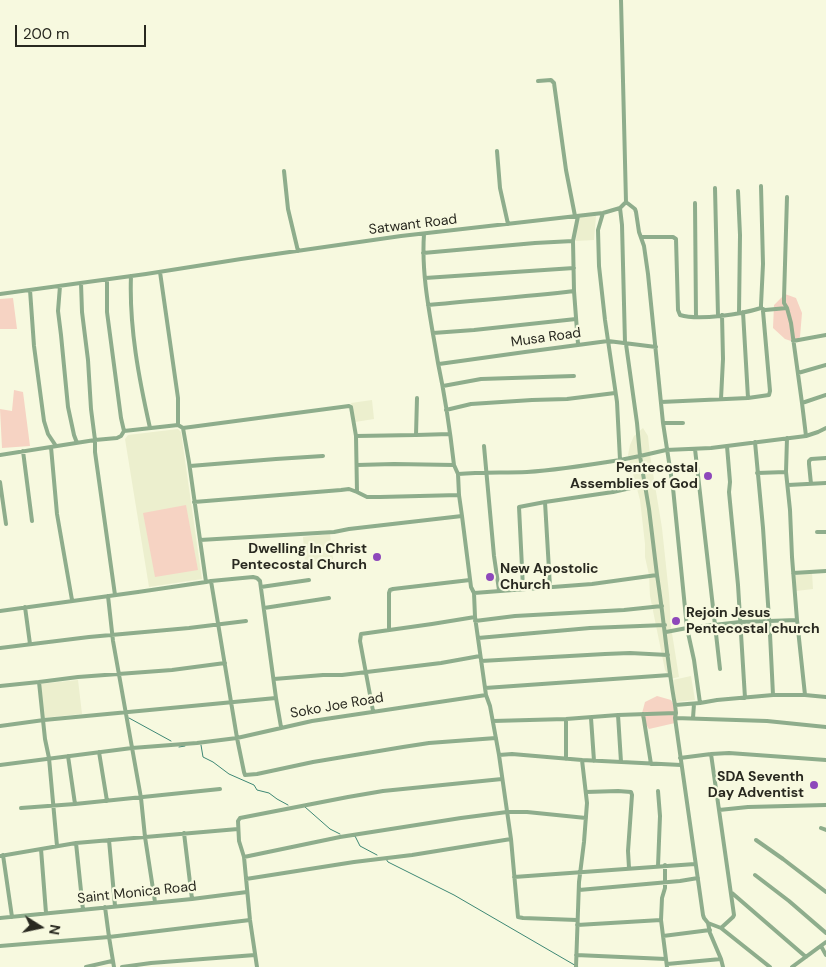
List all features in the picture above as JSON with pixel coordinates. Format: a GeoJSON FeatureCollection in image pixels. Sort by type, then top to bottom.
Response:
{"type":"FeatureCollection","features":[{"type":"Feature","properties":{"kind":"street"},"geometry":{"type":"LineString","coordinates":[[621,0],[626,202],[635,209],[648,274],[687,628],[700,703]]}},
{"type":"Feature","properties":{"kind":"street"},"geometry":{"type":"LineString","coordinates":[[538,81],[551,80],[554,83],[566,170],[576,216],[573,241],[578,344]]}},
{"type":"Feature","properties":{"kind":"street"},"geometry":{"type":"LineString","coordinates":[[497,151],[500,188],[508,224]]}},
{"type":"Feature","properties":{"kind":"street"},"geometry":{"type":"LineString","coordinates":[[284,171],[288,209],[298,251]]}},
{"type":"Feature","properties":{"kind":"street"},"geometry":{"type":"LineString","coordinates":[[661,402],[748,398],[768,396],[770,394],[763,312],[761,186]]}},
{"type":"Feature","properties":{"kind":"street"},"geometry":{"type":"LineString","coordinates":[[716,188],[723,359],[721,399]]}},
{"type":"Feature","properties":{"kind":"street"},"geometry":{"type":"LineString","coordinates":[[738,191],[741,312],[748,398]]}},
{"type":"Feature","properties":{"kind":"street"},"geometry":{"type":"LineString","coordinates":[[786,197],[784,303],[787,308],[793,341],[806,436]]}},
{"type":"Feature","properties":{"kind":"street","name":"Satwant Road"},"geometry":{"type":"LineString","coordinates":[[0,294],[401,236],[603,213],[620,208],[626,202]]}},
{"type":"Feature","properties":{"kind":"street"},"geometry":{"type":"LineString","coordinates":[[695,203],[696,317]]}},
{"type":"Feature","properties":{"kind":"street"},"geometry":{"type":"LineString","coordinates":[[620,208],[625,344],[666,632],[680,758],[703,915],[708,923],[723,967]]}},
{"type":"Feature","properties":{"kind":"street"},"geometry":{"type":"LineString","coordinates":[[603,213],[598,230],[598,244],[603,302],[617,410],[620,460]]}},
{"type":"Feature","properties":{"kind":"street"},"geometry":{"type":"LineString","coordinates":[[424,234],[423,253],[428,305],[454,464],[458,474],[470,580],[474,593],[480,656],[486,695],[489,701],[499,754],[511,839],[518,917],[577,923],[661,920]]}},
{"type":"Feature","properties":{"kind":"street"},"geometry":{"type":"LineString","coordinates":[[641,237],[675,238],[678,310],[682,316],[696,317],[787,308]]}},
{"type":"Feature","properties":{"kind":"street"},"geometry":{"type":"LineString","coordinates":[[423,253],[573,241]]}},
{"type":"Feature","properties":{"kind":"street"},"geometry":{"type":"LineString","coordinates":[[425,278],[574,268]]}},
{"type":"Feature","properties":{"kind":"street"},"geometry":{"type":"LineString","coordinates":[[160,272],[178,398],[180,426],[190,466],[206,582]]}},
{"type":"Feature","properties":{"kind":"street"},"geometry":{"type":"LineString","coordinates":[[131,276],[130,298],[134,340],[150,428]]}},
{"type":"Feature","properties":{"kind":"street"},"geometry":{"type":"LineString","coordinates":[[0,455],[121,436],[124,431],[108,312],[107,280]]}},
{"type":"Feature","properties":{"kind":"street"},"geometry":{"type":"LineString","coordinates":[[81,283],[91,409],[96,440],[95,452],[115,596]]}},
{"type":"Feature","properties":{"kind":"street"},"geometry":{"type":"LineString","coordinates":[[60,286],[58,311],[68,407],[77,443]]}},
{"type":"Feature","properties":{"kind":"street"},"geometry":{"type":"LineString","coordinates":[[30,290],[34,346],[44,421],[53,447],[58,514],[72,600]]}},
{"type":"Feature","properties":{"kind":"street"},"geometry":{"type":"LineString","coordinates":[[428,305],[574,291]]}},
{"type":"Feature","properties":{"kind":"street"},"geometry":{"type":"LineString","coordinates":[[433,333],[576,320]]}},
{"type":"Feature","properties":{"kind":"street"},"geometry":{"type":"LineString","coordinates":[[793,341],[826,335]]}},
{"type":"Feature","properties":{"kind":"street","name":"Musa Road"},"geometry":{"type":"LineString","coordinates":[[439,364],[608,341],[656,347]]}},
{"type":"Feature","properties":{"kind":"street"},"geometry":{"type":"LineString","coordinates":[[798,373],[826,365]]}},
{"type":"Feature","properties":{"kind":"street"},"geometry":{"type":"LineString","coordinates":[[442,386],[481,379],[574,376]]}},
{"type":"Feature","properties":{"kind":"street"},"geometry":{"type":"LineString","coordinates":[[446,410],[471,404],[567,399],[615,394]]}},
{"type":"Feature","properties":{"kind":"street"},"geometry":{"type":"LineString","coordinates":[[802,403],[826,396]]}},
{"type":"Feature","properties":{"kind":"street"},"geometry":{"type":"LineString","coordinates":[[416,435],[417,398]]}},
{"type":"Feature","properties":{"kind":"street"},"geometry":{"type":"LineString","coordinates":[[124,431],[348,406],[351,407],[356,436],[357,492]]}},
{"type":"Feature","properties":{"kind":"street"},"geometry":{"type":"LineString","coordinates":[[663,423],[684,423]]}},
{"type":"Feature","properties":{"kind":"street"},"geometry":{"type":"LineString","coordinates":[[458,474],[541,471],[620,460],[666,450],[727,446],[806,436],[826,428]]}},
{"type":"Feature","properties":{"kind":"street"},"geometry":{"type":"LineString","coordinates":[[356,436],[450,434]]}},
{"type":"Feature","properties":{"kind":"street"},"geometry":{"type":"LineString","coordinates":[[787,438],[786,472],[793,573],[805,695]]}},
{"type":"Feature","properties":{"kind":"street"},"geometry":{"type":"LineString","coordinates":[[755,442],[763,528],[773,695]]}},
{"type":"Feature","properties":{"kind":"street"},"geometry":{"type":"LineString","coordinates":[[484,446],[499,590]]}},
{"type":"Feature","properties":{"kind":"street"},"geometry":{"type":"LineString","coordinates":[[727,446],[745,698]]}},
{"type":"Feature","properties":{"kind":"street"},"geometry":{"type":"LineString","coordinates":[[695,449],[720,669]]}},
{"type":"Feature","properties":{"kind":"street"},"geometry":{"type":"LineString","coordinates":[[23,451],[32,521]]}},
{"type":"Feature","properties":{"kind":"street"},"geometry":{"type":"LineString","coordinates":[[190,466],[323,456]]}},
{"type":"Feature","properties":{"kind":"street"},"geometry":{"type":"LineString","coordinates":[[811,484],[809,460],[826,458]]}},
{"type":"Feature","properties":{"kind":"street"},"geometry":{"type":"LineString","coordinates":[[357,465],[454,464]]}},
{"type":"Feature","properties":{"kind":"street"},"geometry":{"type":"LineString","coordinates":[[757,473],[786,472]]}},
{"type":"Feature","properties":{"kind":"street"},"geometry":{"type":"LineString","coordinates":[[0,482],[6,524]]}},
{"type":"Feature","properties":{"kind":"street"},"geometry":{"type":"LineString","coordinates":[[788,485],[826,483]]}},
{"type":"Feature","properties":{"kind":"street"},"geometry":{"type":"LineString","coordinates":[[523,588],[518,508],[644,485]]}},
{"type":"Feature","properties":{"kind":"street"},"geometry":{"type":"LineString","coordinates":[[194,502],[349,489],[367,497],[459,495]]}},
{"type":"Feature","properties":{"kind":"street"},"geometry":{"type":"LineString","coordinates":[[545,502],[550,587]]}},
{"type":"Feature","properties":{"kind":"street"},"geometry":{"type":"LineString","coordinates":[[200,540],[334,532],[462,516]]}},
{"type":"Feature","properties":{"kind":"street"},"geometry":{"type":"LineString","coordinates":[[817,532],[826,532]]}},
{"type":"Feature","properties":{"kind":"street"},"geometry":{"type":"LineString","coordinates":[[793,573],[826,571]]}},
{"type":"Feature","properties":{"kind":"street"},"geometry":{"type":"LineString","coordinates":[[474,593],[608,582],[657,575]]}},
{"type":"Feature","properties":{"kind":"street"},"geometry":{"type":"LineString","coordinates":[[0,611],[211,581],[257,578],[260,581],[261,587],[281,728]]}},
{"type":"Feature","properties":{"kind":"street"},"geometry":{"type":"LineString","coordinates":[[261,587],[309,580]]}},
{"type":"Feature","properties":{"kind":"street"},"geometry":{"type":"LineString","coordinates":[[389,630],[390,590],[470,580]]}},
{"type":"Feature","properties":{"kind":"street"},"geometry":{"type":"LineString","coordinates":[[211,581],[232,702],[236,738],[244,772],[247,776],[320,761],[429,743],[496,738]]}},
{"type":"Feature","properties":{"kind":"street"},"geometry":{"type":"LineString","coordinates":[[108,596],[155,902]]}},
{"type":"Feature","properties":{"kind":"street"},"geometry":{"type":"LineString","coordinates":[[264,608],[329,598]]}},
{"type":"Feature","properties":{"kind":"street"},"geometry":{"type":"LineString","coordinates":[[373,711],[360,641],[361,634],[475,619],[662,606]]}},
{"type":"Feature","properties":{"kind":"street"},"geometry":{"type":"LineString","coordinates":[[25,607],[30,644]]}},
{"type":"Feature","properties":{"kind":"street"},"geometry":{"type":"LineString","coordinates":[[666,632],[740,622],[798,620]]}},
{"type":"Feature","properties":{"kind":"street"},"geometry":{"type":"LineString","coordinates":[[0,648],[246,621]]}},
{"type":"Feature","properties":{"kind":"street"},"geometry":{"type":"LineString","coordinates":[[478,638],[590,628],[665,626]]}},
{"type":"Feature","properties":{"kind":"street"},"geometry":{"type":"LineString","coordinates":[[481,661],[597,654],[668,655]]}},
{"type":"Feature","properties":{"kind":"street"},"geometry":{"type":"LineString","coordinates":[[274,679],[342,675],[441,663],[480,656]]}},
{"type":"Feature","properties":{"kind":"street"},"geometry":{"type":"LineString","coordinates":[[0,686],[172,670],[225,663]]}},
{"type":"Feature","properties":{"kind":"street"},"geometry":{"type":"LineString","coordinates":[[485,688],[670,675]]}},
{"type":"Feature","properties":{"kind":"street"},"geometry":{"type":"LineString","coordinates":[[39,682],[49,758],[57,846]]}},
{"type":"Feature","properties":{"kind":"street","name":"Soko Joe Road"},"geometry":{"type":"LineString","coordinates":[[0,765],[132,748],[236,738],[312,721],[486,695]]}},
{"type":"Feature","properties":{"kind":"street"},"geometry":{"type":"LineString","coordinates":[[675,705],[773,695],[826,697]]}},
{"type":"Feature","properties":{"kind":"street"},"geometry":{"type":"LineString","coordinates":[[0,726],[44,720],[276,698]]}},
{"type":"Feature","properties":{"kind":"street"},"geometry":{"type":"LineString","coordinates":[[692,718],[694,704]]}},
{"type":"Feature","properties":{"kind":"street"},"geometry":{"type":"LineString","coordinates":[[493,721],[591,718],[676,712]]}},
{"type":"Feature","properties":{"kind":"street"},"geometry":{"type":"LineString","coordinates":[[643,714],[651,764]]}},
{"type":"Feature","properties":{"kind":"street"},"geometry":{"type":"LineString","coordinates":[[618,715],[621,762]]}},
{"type":"Feature","properties":{"kind":"street"},"geometry":{"type":"LineString","coordinates":[[591,718],[594,761]]}},
{"type":"Feature","properties":{"kind":"street"},"geometry":{"type":"LineString","coordinates":[[675,718],[767,720],[826,727]]}},
{"type":"Feature","properties":{"kind":"street"},"geometry":{"type":"LineString","coordinates":[[566,719],[566,758]]}},
{"type":"Feature","properties":{"kind":"street"},"geometry":{"type":"LineString","coordinates":[[99,752],[107,800]]}},
{"type":"Feature","properties":{"kind":"street"},"geometry":{"type":"LineString","coordinates":[[499,754],[681,765]]}},
{"type":"Feature","properties":{"kind":"street"},"geometry":{"type":"LineString","coordinates":[[680,758],[711,754],[749,754],[826,760]]}},
{"type":"Feature","properties":{"kind":"street"},"geometry":{"type":"LineString","coordinates":[[711,754],[734,916],[721,928]]}},
{"type":"Feature","properties":{"kind":"street"},"geometry":{"type":"LineString","coordinates":[[68,756],[75,804]]}},
{"type":"Feature","properties":{"kind":"street"},"geometry":{"type":"LineString","coordinates":[[576,965],[579,872],[586,818],[586,792],[582,760]]}},
{"type":"Feature","properties":{"kind":"street"},"geometry":{"type":"LineString","coordinates":[[257,967],[244,857],[239,842],[238,821],[240,818],[348,797],[417,787],[502,779]]}},
{"type":"Feature","properties":{"kind":"street"},"geometry":{"type":"LineString","coordinates":[[21,808],[220,790]]}},
{"type":"Feature","properties":{"kind":"street"},"geometry":{"type":"LineString","coordinates":[[658,792],[658,790],[660,816],[658,866]]}},
{"type":"Feature","properties":{"kind":"street"},"geometry":{"type":"LineString","coordinates":[[586,792],[631,792],[629,868]]}},
{"type":"Feature","properties":{"kind":"street"},"geometry":{"type":"LineString","coordinates":[[719,810],[748,807],[826,805]]}},
{"type":"Feature","properties":{"kind":"street"},"geometry":{"type":"LineString","coordinates":[[244,857],[340,837],[435,821],[507,812],[527,812],[586,818]]}},
{"type":"Feature","properties":{"kind":"street"},"geometry":{"type":"LineString","coordinates":[[12,917],[2,855],[76,843],[238,829]]}},
{"type":"Feature","properties":{"kind":"street"},"geometry":{"type":"LineString","coordinates":[[184,833],[192,898]]}},
{"type":"Feature","properties":{"kind":"street"},"geometry":{"type":"LineString","coordinates":[[246,878],[511,839]]}},
{"type":"Feature","properties":{"kind":"street"},"geometry":{"type":"LineString","coordinates":[[109,840],[115,906]]}},
{"type":"Feature","properties":{"kind":"street"},"geometry":{"type":"LineString","coordinates":[[756,840],[783,858],[826,892]]}},
{"type":"Feature","properties":{"kind":"street"},"geometry":{"type":"LineString","coordinates":[[76,843],[83,910]]}},
{"type":"Feature","properties":{"kind":"street"},"geometry":{"type":"LineString","coordinates":[[41,849],[46,913]]}},
{"type":"Feature","properties":{"kind":"street"},"geometry":{"type":"LineString","coordinates":[[514,877],[695,864]]}},
{"type":"Feature","properties":{"kind":"street"},"geometry":{"type":"LineString","coordinates":[[665,865],[661,920],[667,963]]}},
{"type":"Feature","properties":{"kind":"street"},"geometry":{"type":"LineString","coordinates":[[756,875],[826,933]]}},
{"type":"Feature","properties":{"kind":"street"},"geometry":{"type":"LineString","coordinates":[[579,890],[698,878]]}},
{"type":"Feature","properties":{"kind":"street","name":"Saint Monica Road"},"geometry":{"type":"LineString","coordinates":[[0,918],[247,892]]}},
{"type":"Feature","properties":{"kind":"street"},"geometry":{"type":"LineString","coordinates":[[732,894],[806,957]]}},
{"type":"Feature","properties":{"kind":"street"},"geometry":{"type":"LineString","coordinates":[[105,907],[114,967]]}},
{"type":"Feature","properties":{"kind":"street"},"geometry":{"type":"LineString","coordinates":[[0,946],[109,937],[250,920]]}},
{"type":"Feature","properties":{"kind":"street"},"geometry":{"type":"LineString","coordinates":[[708,923],[721,928],[770,967]]}},
{"type":"Feature","properties":{"kind":"street"},"geometry":{"type":"LineString","coordinates":[[663,936],[710,930]]}},
{"type":"Feature","properties":{"kind":"street"},"geometry":{"type":"LineString","coordinates":[[792,967],[826,942]]}},
{"type":"Feature","properties":{"kind":"street"},"geometry":{"type":"LineString","coordinates":[[821,946],[826,954]]}},
{"type":"Feature","properties":{"kind":"street"},"geometry":{"type":"LineString","coordinates":[[122,967],[255,955]]}},
{"type":"Feature","properties":{"kind":"street"},"geometry":{"type":"LineString","coordinates":[[576,955],[667,963],[721,958]]}},
{"type":"Feature","properties":{"kind":"street"},"geometry":{"type":"LineString","coordinates":[[86,967],[112,960]]}},
{"type":"Feature","properties":{"kind":"shaded area"},"geometry":{"type":"Polygon","coordinates":[[[596,216],[594,240],[576,241],[577,217],[596,216]]]}},
{"type":"Feature","properties":{"kind":"shaded area"},"geometry":{"type":"Polygon","coordinates":[[[785,294],[796,298],[802,313],[800,337],[794,342],[785,339],[773,328],[774,305],[785,294]]]}},
{"type":"Feature","properties":{"kind":"shaded area"},"geometry":{"type":"Polygon","coordinates":[[[13,298],[17,329],[0,329],[0,299],[13,298]]]}},
{"type":"Feature","properties":{"kind":"shaded area"},"geometry":{"type":"Polygon","coordinates":[[[14,390],[23,392],[30,446],[2,448],[0,409],[12,411],[14,390]]]}},
{"type":"Feature","properties":{"kind":"shaded area"},"geometry":{"type":"Polygon","coordinates":[[[372,400],[374,419],[355,422],[351,403],[372,400]]]}},
{"type":"Feature","properties":{"kind":"shaded area"},"geometry":{"type":"Polygon","coordinates":[[[643,428],[648,436],[662,528],[671,627],[679,677],[670,679],[665,670],[650,596],[640,500],[628,455],[634,436],[643,428]]]}},
{"type":"Feature","properties":{"kind":"shaded area"},"geometry":{"type":"Polygon","coordinates":[[[178,429],[181,432],[202,579],[149,587],[125,439],[128,435],[178,429]]]}},
{"type":"Feature","properties":{"kind":"shaded area"},"geometry":{"type":"Polygon","coordinates":[[[186,505],[198,570],[155,577],[143,513],[186,505]]]}},
{"type":"Feature","properties":{"kind":"shaded area"},"geometry":{"type":"Polygon","coordinates":[[[330,534],[333,559],[305,563],[303,537],[330,534]]]}},
{"type":"Feature","properties":{"kind":"shaded area"},"geometry":{"type":"Polygon","coordinates":[[[812,572],[813,589],[796,591],[795,573],[812,572]]]}},
{"type":"Feature","properties":{"kind":"shaded area"},"geometry":{"type":"Polygon","coordinates":[[[691,676],[695,700],[676,702],[673,680],[691,676]]]}},
{"type":"Feature","properties":{"kind":"shaded area"},"geometry":{"type":"Polygon","coordinates":[[[78,680],[82,714],[42,718],[39,684],[78,680]]]}},
{"type":"Feature","properties":{"kind":"shaded area"},"geometry":{"type":"Polygon","coordinates":[[[657,696],[671,700],[677,711],[675,723],[649,729],[641,717],[645,702],[657,696]]]}},
{"type":"Feature","properties":{"kind":"waterway"},"geometry":{"type":"LineString","coordinates":[[129,718],[171,741]]}},
{"type":"Feature","properties":{"kind":"waterway"},"geometry":{"type":"LineString","coordinates":[[201,745],[203,757],[229,774],[254,785],[257,790],[269,793],[288,805]]}},
{"type":"Feature","properties":{"kind":"waterway"},"geometry":{"type":"LineString","coordinates":[[179,747],[185,746]]}},
{"type":"Feature","properties":{"kind":"waterway"},"geometry":{"type":"LineString","coordinates":[[305,807],[330,829],[340,834]]}},
{"type":"Feature","properties":{"kind":"waterway"},"geometry":{"type":"LineString","coordinates":[[353,836],[355,836],[360,846],[377,855]]}},
{"type":"Feature","properties":{"kind":"waterway"},"geometry":{"type":"LineString","coordinates":[[386,859],[388,862],[454,895],[578,967]]}},
{"type":"Feature","properties":{"kind":"place","name":"Pentecostal Assemblies of God"},"geometry":{"type":"Point","coordinates":[708,476]}},
{"type":"Feature","properties":{"kind":"place","name":"Dwelling In Christ Pentecostal Church"},"geometry":{"type":"Point","coordinates":[377,557]}},
{"type":"Feature","properties":{"kind":"place","name":"New Apostolic Church"},"geometry":{"type":"Point","coordinates":[490,577]}},
{"type":"Feature","properties":{"kind":"place","name":"Rejoin Jesus Pentecostal church"},"geometry":{"type":"Point","coordinates":[676,621]}},
{"type":"Feature","properties":{"kind":"place","name":"SDA Seventh Day Adventist"},"geometry":{"type":"Point","coordinates":[814,785]}}]}
